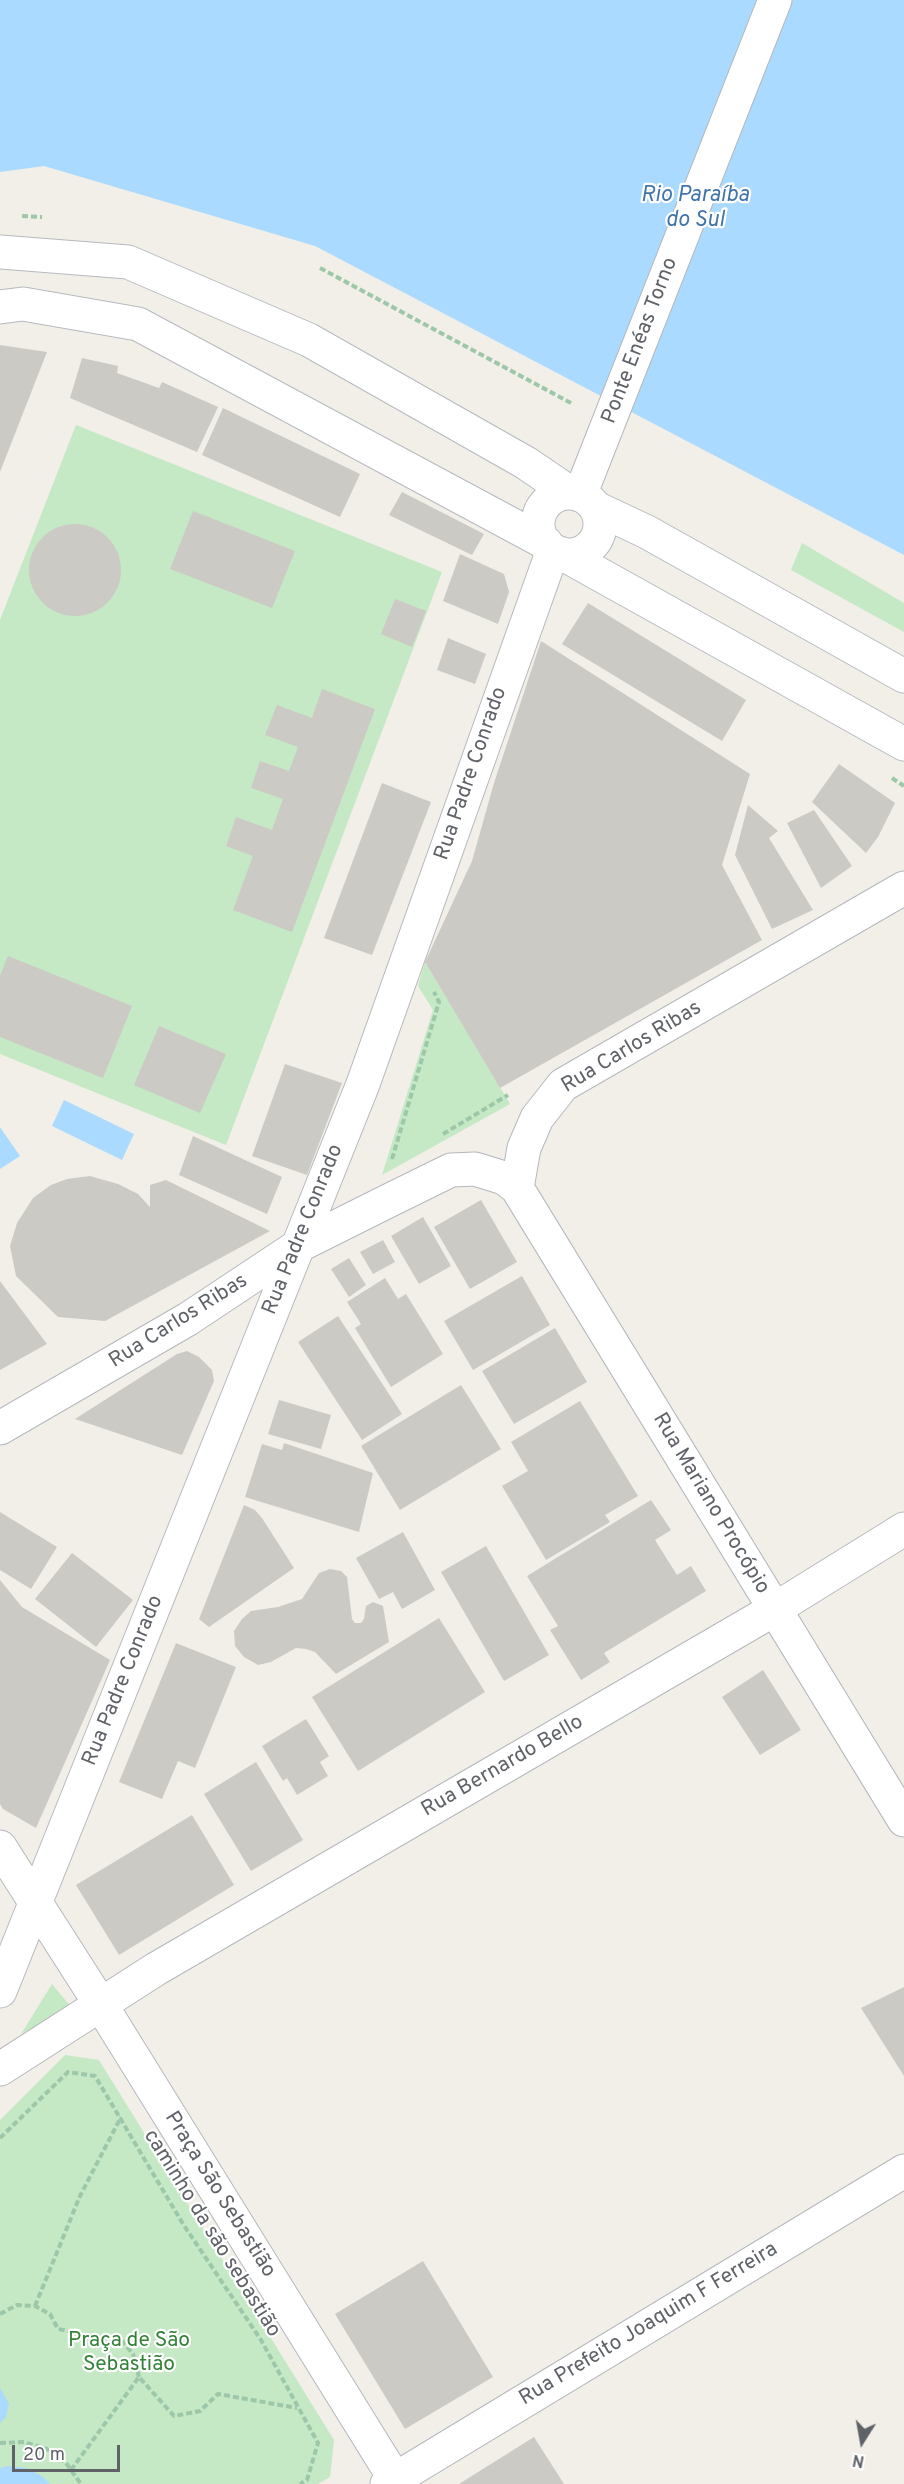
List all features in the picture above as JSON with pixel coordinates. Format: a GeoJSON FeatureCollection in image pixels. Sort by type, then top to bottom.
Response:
{"type":"FeatureCollection","features":[{"type":"Feature","properties":{"kind":"street","name":"Ponte Enéas Torno"},"geometry":{"type":"LineString","coordinates":[[582,498],[599,448],[775,0]]}},
{"type":"Feature","properties":{"kind":"street"},"geometry":{"type":"LineString","coordinates":[[0,252],[128,262],[309,340],[582,498],[904,676]]}},
{"type":"Feature","properties":{"kind":"street"},"geometry":{"type":"LineString","coordinates":[[0,308],[23,304],[138,324],[554,549],[904,744]]}},
{"type":"Feature","properties":{"kind":"street"},"geometry":{"type":"LineString","coordinates":[[551,498],[582,498],[600,527],[591,545],[573,554],[554,549],[540,535],[539,515],[551,498]]}},
{"type":"Feature","properties":{"kind":"street","name":"Rua Padre Conrado"},"geometry":{"type":"LineString","coordinates":[[0,1991],[363,1084],[554,549]]}},
{"type":"Feature","properties":{"kind":"street","name":"Rua Carlos Ribas"},"geometry":{"type":"LineString","coordinates":[[0,1428],[188,1319],[298,1246],[451,1170],[475,1169],[504,1178],[517,1188],[524,1148],[537,1118],[563,1085],[904,888]]}},
{"type":"Feature","properties":{"kind":"street","name":"Rua Mariano Procópio"},"geometry":{"type":"LineString","coordinates":[[517,1188],[904,1820]]}},
{"type":"Feature","properties":{"kind":"street","name":"Rua Bernardo Bello"},"geometry":{"type":"LineString","coordinates":[[102,2005],[156,1969],[775,1610],[904,1528]]}},
{"type":"Feature","properties":{"kind":"street","name":"Praça São Sebastião"},"geometry":{"type":"LineString","coordinates":[[0,1847],[102,2005],[393,2482]]}},
{"type":"Feature","properties":{"kind":"street"},"geometry":{"type":"LineString","coordinates":[[0,2069],[102,2005]]}},
{"type":"Feature","properties":{"kind":"street","name":"Rua Prefeito Joaquim F Ferreira"},"geometry":{"type":"LineString","coordinates":[[393,2482],[904,2171]]}},
{"type":"Feature","properties":{"kind":"path"},"geometry":{"type":"LineString","coordinates":[[320,268],[571,403]]}},
{"type":"Feature","properties":{"kind":"path"},"geometry":{"type":"LineString","coordinates":[[886,775],[904,786]]}},
{"type":"Feature","properties":{"kind":"path"},"geometry":{"type":"LineString","coordinates":[[398,1160],[390,1165],[439,1002],[430,984]]}},
{"type":"Feature","properties":{"kind":"path"},"geometry":{"type":"LineString","coordinates":[[434,1139],[509,1094]]}},
{"type":"Feature","properties":{"kind":"path","name":"caminho da são sebastião"},"geometry":{"type":"LineString","coordinates":[[0,2138],[68,2072],[95,2076],[183,2224],[261,2340],[318,2443],[307,2480],[300,2484]]}},
{"type":"Feature","properties":{"kind":"path"},"geometry":{"type":"LineString","coordinates":[[35,2306],[80,2196],[121,2117]]}},
{"type":"Feature","properties":{"kind":"path"},"geometry":{"type":"LineString","coordinates":[[0,2314],[17,2305],[35,2306],[50,2314],[58,2329],[123,2342],[133,2354],[139,2377],[174,2416],[200,2411],[218,2394],[297,2408]]}},
{"type":"Feature","properties":{"kind":"path"},"geometry":{"type":"LineString","coordinates":[[71,2470],[139,2377]]}},
{"type":"Feature","properties":{"kind":"path"},"geometry":{"type":"LineString","coordinates":[[0,2443],[24,2442],[47,2449],[66,2463],[81,2484]]}},
{"type":"Feature","properties":{"kind":"green space"},"geometry":{"type":"Polygon","coordinates":[[[76,425],[442,572],[226,1145],[0,1054],[0,620],[76,425]]]}},
{"type":"Feature","properties":{"kind":"green space"},"geometry":{"type":"Polygon","coordinates":[[[802,543],[904,603],[904,632],[791,570],[802,543]]]}},
{"type":"Feature","properties":{"kind":"green space"},"geometry":{"type":"Polygon","coordinates":[[[425,962],[510,1104],[382,1175],[433,1010],[418,986],[425,962]]]}},
{"type":"Feature","properties":{"kind":"green space"},"geometry":{"type":"Polygon","coordinates":[[[52,1984],[71,2007],[21,2034],[52,1984]]]}},
{"type":"Feature","properties":{"kind":"green space","name":"Praça de São Sebastião"},"geometry":{"type":"Polygon","coordinates":[[[65,2055],[99,2060],[334,2440],[330,2477],[318,2484],[0,2484],[0,2120],[65,2055]]]}},
{"type":"Feature","properties":{"kind":"water","name":"Rio Paraíba do Sul"},"geometry":{"type":"Polygon","coordinates":[[[0,0],[904,0],[904,555],[315,246],[44,166],[0,172],[0,0]]]}},
{"type":"Feature","properties":{"kind":"water"},"geometry":{"type":"Polygon","coordinates":[[[64,1100],[134,1134],[122,1160],[52,1126],[64,1100]]]}},
{"type":"Feature","properties":{"kind":"water"},"geometry":{"type":"Polygon","coordinates":[[[0,1127],[20,1156],[0,1169],[0,1127]]]}},
{"type":"Feature","properties":{"kind":"water"},"geometry":{"type":"Polygon","coordinates":[[[0,2388],[9,2404],[6,2417],[0,2423],[0,2388]]]}},
{"type":"Feature","properties":{"kind":"water"},"geometry":{"type":"Polygon","coordinates":[[[8,2466],[26,2468],[42,2476],[50,2484],[0,2484],[0,2468],[8,2466]]]}},
{"type":"Feature","properties":{"kind":"building"},"geometry":{"type":"Polygon","coordinates":[[[0,345],[47,352],[0,472],[0,345]]]}},
{"type":"Feature","properties":{"kind":"building"},"geometry":{"type":"Polygon","coordinates":[[[82,358],[118,366],[117,373],[159,388],[162,382],[218,407],[197,452],[70,398],[82,358]]]}},
{"type":"Feature","properties":{"kind":"building"},"geometry":{"type":"Polygon","coordinates":[[[223,408],[360,474],[340,517],[202,455],[223,408]]]}},
{"type":"Feature","properties":{"kind":"building"},"geometry":{"type":"Polygon","coordinates":[[[402,492],[484,534],[472,555],[389,515],[402,492]]]}},
{"type":"Feature","properties":{"kind":"building"},"geometry":{"type":"Polygon","coordinates":[[[193,511],[295,551],[272,608],[170,569],[193,511]]]}},
{"type":"Feature","properties":{"kind":"building"},"geometry":{"type":"Polygon","coordinates":[[[75,524],[92,528],[107,538],[117,553],[121,570],[117,587],[107,602],[92,612],[75,616],[58,612],[43,602],[33,587],[29,570],[33,553],[43,538],[58,528],[75,524]]]}},
{"type":"Feature","properties":{"kind":"building"},"geometry":{"type":"Polygon","coordinates":[[[460,554],[504,574],[509,592],[498,624],[443,601],[460,554]]]}},
{"type":"Feature","properties":{"kind":"building"},"geometry":{"type":"Polygon","coordinates":[[[395,599],[426,611],[412,647],[381,634],[395,599]]]}},
{"type":"Feature","properties":{"kind":"building"},"geometry":{"type":"Polygon","coordinates":[[[588,603],[746,700],[722,741],[562,644],[588,603]]]}},
{"type":"Feature","properties":{"kind":"building"},"geometry":{"type":"Polygon","coordinates":[[[448,638],[486,654],[475,684],[437,670],[448,638]]]}},
{"type":"Feature","properties":{"kind":"building"},"geometry":{"type":"Polygon","coordinates":[[[541,641],[750,774],[722,865],[762,940],[500,1088],[425,962],[472,861],[494,783],[541,641]]]}},
{"type":"Feature","properties":{"kind":"building"},"geometry":{"type":"Polygon","coordinates":[[[322,689],[375,709],[292,932],[233,910],[253,856],[226,846],[236,817],[272,830],[283,799],[251,788],[260,761],[289,771],[298,747],[265,735],[277,705],[312,718],[322,689]]]}},
{"type":"Feature","properties":{"kind":"building"},"geometry":{"type":"Polygon","coordinates":[[[839,764],[895,803],[878,837],[866,853],[812,802],[839,764]]]}},
{"type":"Feature","properties":{"kind":"building"},"geometry":{"type":"Polygon","coordinates":[[[382,783],[431,802],[372,955],[324,938],[382,783]]]}},
{"type":"Feature","properties":{"kind":"building"},"geometry":{"type":"Polygon","coordinates":[[[748,805],[778,831],[769,838],[813,910],[772,929],[735,855],[748,805]]]}},
{"type":"Feature","properties":{"kind":"building"},"geometry":{"type":"Polygon","coordinates":[[[814,810],[852,866],[821,888],[787,823],[814,810]]]}},
{"type":"Feature","properties":{"kind":"building"},"geometry":{"type":"Polygon","coordinates":[[[8,956],[132,1006],[103,1078],[0,1037],[0,976],[8,956]]]}},
{"type":"Feature","properties":{"kind":"building"},"geometry":{"type":"Polygon","coordinates":[[[159,1026],[226,1054],[200,1113],[134,1085],[159,1026]]]}},
{"type":"Feature","properties":{"kind":"building"},"geometry":{"type":"Polygon","coordinates":[[[285,1064],[342,1083],[307,1175],[252,1156],[285,1064]]]}},
{"type":"Feature","properties":{"kind":"building"},"geometry":{"type":"Polygon","coordinates":[[[193,1136],[282,1177],[267,1214],[179,1175],[193,1136]]]}},
{"type":"Feature","properties":{"kind":"building"},"geometry":{"type":"Polygon","coordinates":[[[90,1176],[118,1184],[138,1194],[150,1207],[150,1185],[166,1180],[270,1231],[105,1321],[58,1317],[16,1276],[10,1246],[17,1223],[33,1198],[51,1185],[67,1179],[90,1176]]]}},
{"type":"Feature","properties":{"kind":"building"},"geometry":{"type":"Polygon","coordinates":[[[481,1200],[517,1262],[470,1289],[434,1227],[481,1200]]]}},
{"type":"Feature","properties":{"kind":"building"},"geometry":{"type":"Polygon","coordinates":[[[423,1217],[451,1266],[419,1284],[391,1236],[423,1217]]]}},
{"type":"Feature","properties":{"kind":"building"},"geometry":{"type":"Polygon","coordinates":[[[383,1240],[395,1262],[373,1274],[360,1252],[383,1240]]]}},
{"type":"Feature","properties":{"kind":"building"},"geometry":{"type":"Polygon","coordinates":[[[349,1258],[366,1285],[349,1297],[331,1269],[349,1258]]]}},
{"type":"Feature","properties":{"kind":"building"},"geometry":{"type":"Polygon","coordinates":[[[522,1276],[550,1325],[473,1370],[444,1321],[522,1276]]]}},
{"type":"Feature","properties":{"kind":"building"},"geometry":{"type":"Polygon","coordinates":[[[385,1278],[398,1299],[406,1294],[443,1354],[391,1387],[355,1328],[361,1324],[347,1302],[385,1278]]]}},
{"type":"Feature","properties":{"kind":"building"},"geometry":{"type":"Polygon","coordinates":[[[0,1281],[47,1344],[0,1370],[0,1281]]]}},
{"type":"Feature","properties":{"kind":"building"},"geometry":{"type":"Polygon","coordinates":[[[338,1316],[402,1414],[362,1440],[298,1342],[338,1316]]]}},
{"type":"Feature","properties":{"kind":"building"},"geometry":{"type":"Polygon","coordinates":[[[555,1328],[587,1382],[514,1424],[482,1371],[555,1328]]]}},
{"type":"Feature","properties":{"kind":"building"},"geometry":{"type":"Polygon","coordinates":[[[187,1351],[199,1357],[212,1370],[214,1381],[182,1455],[75,1419],[177,1354],[187,1351]]]}},
{"type":"Feature","properties":{"kind":"building"},"geometry":{"type":"Polygon","coordinates":[[[461,1385],[501,1449],[400,1510],[361,1446],[461,1385]]]}},
{"type":"Feature","properties":{"kind":"building"},"geometry":{"type":"Polygon","coordinates":[[[279,1400],[331,1415],[321,1449],[268,1434],[279,1400]]]}},
{"type":"Feature","properties":{"kind":"building"},"geometry":{"type":"Polygon","coordinates":[[[580,1401],[638,1496],[605,1515],[610,1522],[546,1560],[502,1486],[528,1471],[511,1442],[580,1401]]]}},
{"type":"Feature","properties":{"kind":"building"},"geometry":{"type":"Polygon","coordinates":[[[284,1443],[373,1473],[359,1532],[245,1497],[262,1444],[282,1450],[284,1443]]]}},
{"type":"Feature","properties":{"kind":"building"},"geometry":{"type":"Polygon","coordinates":[[[651,1500],[671,1530],[655,1540],[677,1575],[691,1566],[706,1591],[604,1653],[610,1662],[581,1680],[550,1630],[558,1626],[527,1576],[651,1500]]]}},
{"type":"Feature","properties":{"kind":"building"},"geometry":{"type":"Polygon","coordinates":[[[244,1505],[255,1510],[262,1518],[294,1568],[209,1627],[199,1619],[244,1505]]]}},
{"type":"Feature","properties":{"kind":"building"},"geometry":{"type":"Polygon","coordinates":[[[0,1512],[57,1547],[31,1589],[0,1570],[0,1512]]]}},
{"type":"Feature","properties":{"kind":"building"},"geometry":{"type":"Polygon","coordinates":[[[403,1532],[435,1590],[402,1609],[393,1592],[379,1599],[356,1558],[403,1532]]]}},
{"type":"Feature","properties":{"kind":"building"},"geometry":{"type":"Polygon","coordinates":[[[486,1546],[549,1655],[504,1681],[441,1572],[486,1546]]]}},
{"type":"Feature","properties":{"kind":"building"},"geometry":{"type":"Polygon","coordinates":[[[72,1553],[133,1600],[96,1647],[35,1599],[72,1553]]]}},
{"type":"Feature","properties":{"kind":"building"},"geometry":{"type":"Polygon","coordinates":[[[330,1569],[341,1571],[347,1577],[352,1619],[355,1623],[361,1623],[364,1619],[366,1606],[373,1602],[383,1606],[389,1642],[336,1674],[315,1652],[306,1649],[296,1648],[271,1662],[258,1665],[244,1657],[235,1646],[234,1631],[242,1619],[251,1611],[278,1607],[302,1599],[319,1573],[330,1569]]]}},
{"type":"Feature","properties":{"kind":"building"},"geometry":{"type":"Polygon","coordinates":[[[0,1580],[22,1607],[110,1660],[36,1828],[3,1809],[0,1804],[0,1580]]]}},
{"type":"Feature","properties":{"kind":"building"},"geometry":{"type":"Polygon","coordinates":[[[439,1618],[485,1692],[358,1771],[312,1697],[439,1618]]]}},
{"type":"Feature","properties":{"kind":"building"},"geometry":{"type":"Polygon","coordinates":[[[176,1643],[236,1667],[195,1768],[178,1761],[162,1799],[119,1782],[176,1643]]]}},
{"type":"Feature","properties":{"kind":"building"},"geometry":{"type":"Polygon","coordinates":[[[763,1670],[801,1730],[760,1755],[722,1697],[763,1670]]]}},
{"type":"Feature","properties":{"kind":"building"},"geometry":{"type":"Polygon","coordinates":[[[306,1719],[329,1756],[320,1762],[328,1776],[297,1795],[287,1778],[283,1781],[262,1746],[306,1719]]]}},
{"type":"Feature","properties":{"kind":"building"},"geometry":{"type":"Polygon","coordinates":[[[256,1762],[303,1840],[251,1871],[204,1794],[256,1762]]]}},
{"type":"Feature","properties":{"kind":"building"},"geometry":{"type":"Polygon","coordinates":[[[192,1815],[234,1885],[119,1955],[76,1885],[192,1815]]]}},
{"type":"Feature","properties":{"kind":"building"},"geometry":{"type":"Polygon","coordinates":[[[904,1987],[904,2076],[861,2008],[904,1987]]]}},
{"type":"Feature","properties":{"kind":"building"},"geometry":{"type":"Polygon","coordinates":[[[423,2261],[493,2377],[405,2429],[335,2314],[423,2261]]]}},
{"type":"Feature","properties":{"kind":"building"},"geometry":{"type":"Polygon","coordinates":[[[534,2437],[564,2484],[459,2484],[534,2437]]]}}]}
